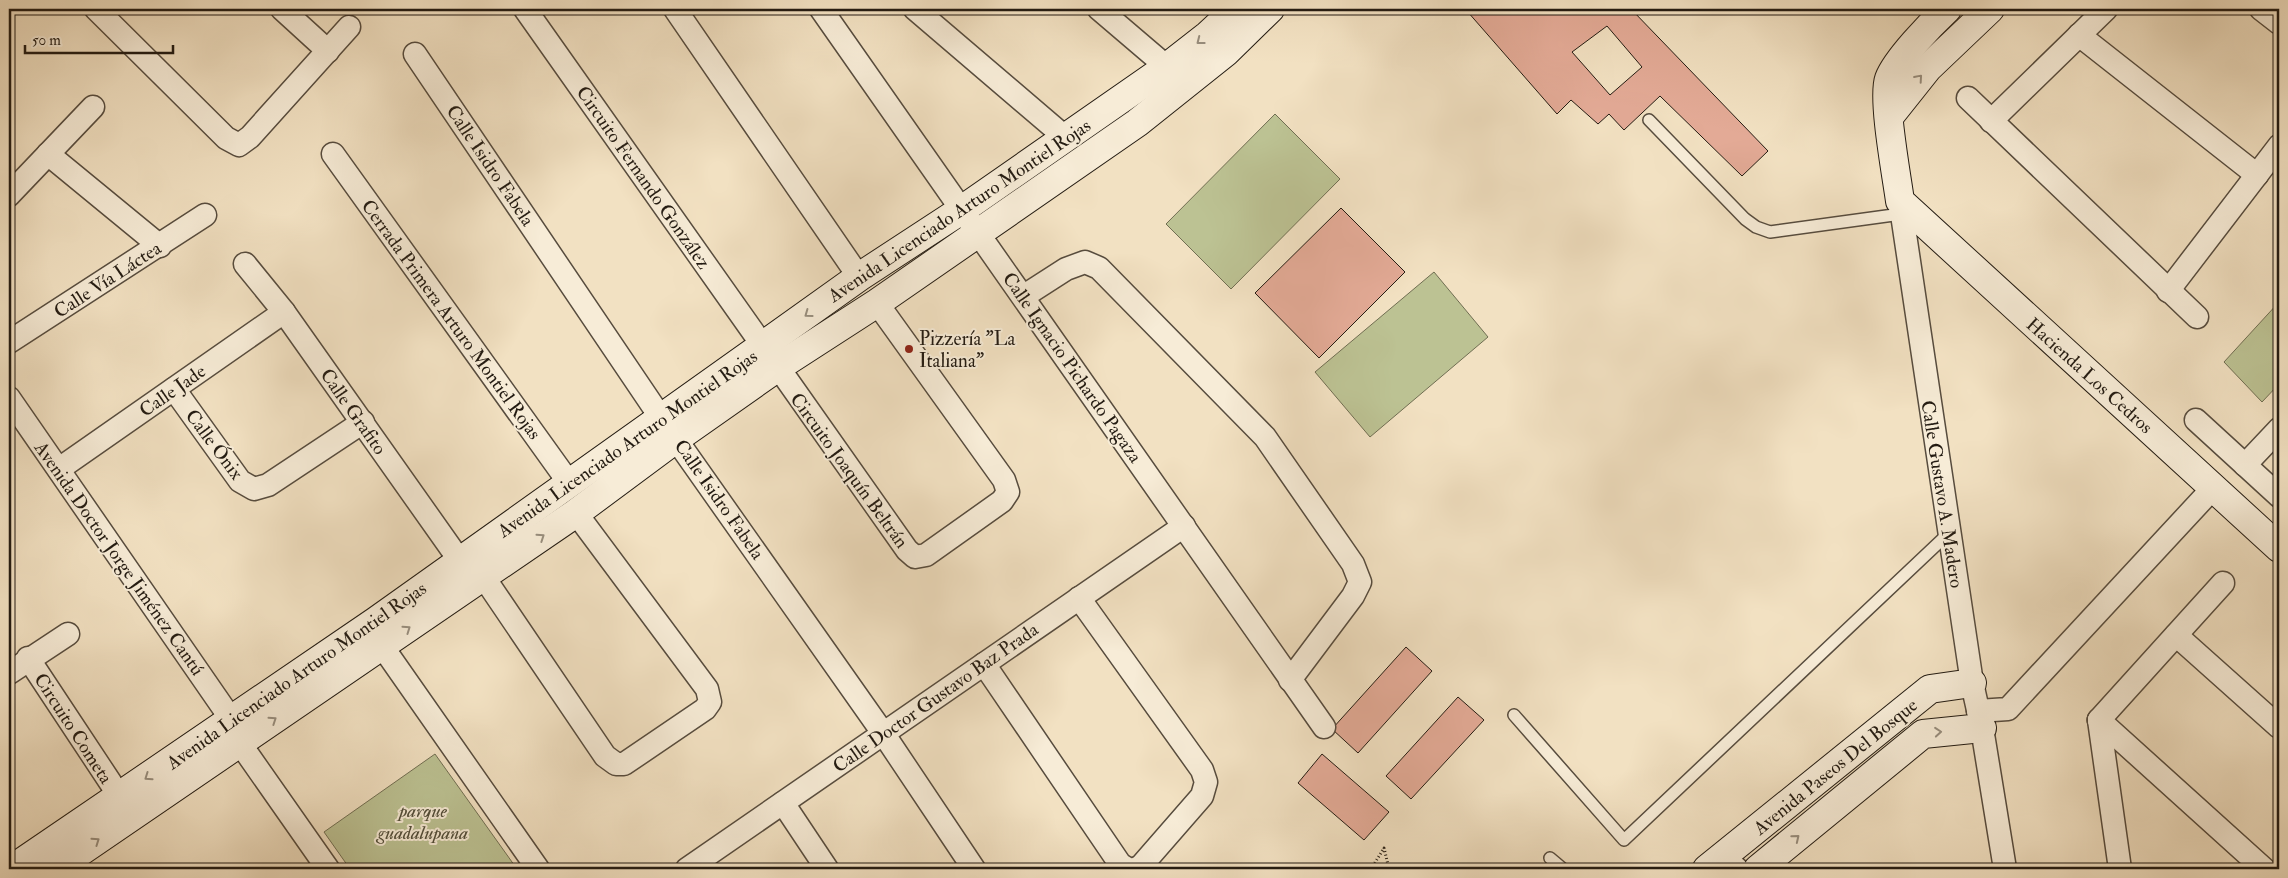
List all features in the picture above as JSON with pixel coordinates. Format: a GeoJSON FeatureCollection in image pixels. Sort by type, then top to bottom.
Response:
{"type":"FeatureCollection","features":[{"type":"Feature","properties":{"kind":"main road","name":"Avenida Licenciado Arturo Montiel Rojas"},"geometry":{"type":"LineString","coordinates":[[56,869],[376,621],[570,484],[669,428],[770,357],[859,277],[963,209],[1167,67],[1208,35],[1236,9]]}},
{"type":"Feature","properties":{"kind":"main road","name":"Avenida Licenciado Arturo Montiel Rojas"},"geometry":{"type":"LineString","coordinates":[[770,357],[877,303],[1137,124],[1226,52],[1270,9]]}},
{"type":"Feature","properties":{"kind":"main road","name":"Calle Gustavo A. Madero"},"geometry":{"type":"LineString","coordinates":[[1901,208],[1889,117],[1888,81],[1896,64],[1947,9]]}},
{"type":"Feature","properties":{"kind":"main road"},"geometry":{"type":"LineString","coordinates":[[1889,117],[1910,88],[1928,68],[1990,9]]}},
{"type":"Feature","properties":{"kind":"main road","name":"Hacienda Los Cedros"},"geometry":{"type":"LineString","coordinates":[[1901,208],[2279,548]]}},
{"type":"Feature","properties":{"kind":"main road","name":"Avenida Licenciado Arturo Montiel Rojas"},"geometry":{"type":"LineString","coordinates":[[12,869],[120,797],[382,646],[576,513],[669,428]]}},
{"type":"Feature","properties":{"kind":"main road","name":"Avenida Paseos Del Bosque"},"geometry":{"type":"LineString","coordinates":[[1722,865],[1930,689],[1972,683]]}},
{"type":"Feature","properties":{"kind":"main road","name":"Avenida Paseos Del Bosque"},"geometry":{"type":"LineString","coordinates":[[1758,869],[1923,734],[1980,720]]}},
{"type":"Feature","properties":{"kind":"street"},"geometry":{"type":"LineString","coordinates":[[96,9],[226,138],[239,144],[250,137],[349,27]]}},
{"type":"Feature","properties":{"kind":"street"},"geometry":{"type":"LineString","coordinates":[[282,9],[328,51]]}},
{"type":"Feature","properties":{"kind":"street","name":"Circuito Fernando González"},"geometry":{"type":"LineString","coordinates":[[525,9],[770,357]]}},
{"type":"Feature","properties":{"kind":"street"},"geometry":{"type":"LineString","coordinates":[[675,9],[859,277]]}},
{"type":"Feature","properties":{"kind":"street","name":"Calle Ignacio Pichardo Pagaza"},"geometry":{"type":"LineString","coordinates":[[821,9],[1024,296],[1324,727]]}},
{"type":"Feature","properties":{"kind":"street"},"geometry":{"type":"LineString","coordinates":[[915,9],[1066,138]]}},
{"type":"Feature","properties":{"kind":"street"},"geometry":{"type":"LineString","coordinates":[[1099,9],[1167,67]]}},
{"type":"Feature","properties":{"kind":"street"},"geometry":{"type":"LineString","coordinates":[[1992,121],[2106,9]]}},
{"type":"Feature","properties":{"kind":"street"},"geometry":{"type":"LineString","coordinates":[[2261,9],[2279,23]]}},
{"type":"Feature","properties":{"kind":"street"},"geometry":{"type":"LineString","coordinates":[[2079,35],[2257,176]]}},
{"type":"Feature","properties":{"kind":"street","name":"Calle Isidro Fabela"},"geometry":{"type":"LineString","coordinates":[[415,54],[669,428],[883,733],[974,869]]}},
{"type":"Feature","properties":{"kind":"street"},"geometry":{"type":"LineString","coordinates":[[1968,98],[2197,317]]}},
{"type":"Feature","properties":{"kind":"street"},"geometry":{"type":"LineString","coordinates":[[9,195],[93,106]]}},
{"type":"Feature","properties":{"kind":"street"},"geometry":{"type":"LineString","coordinates":[[2168,291],[2279,146]]}},
{"type":"Feature","properties":{"kind":"street"},"geometry":{"type":"LineString","coordinates":[[48,154],[160,246]]}},
{"type":"Feature","properties":{"kind":"street","name":"Cerrada Primera Arturo Montiel Rojas"},"geometry":{"type":"LineString","coordinates":[[333,154],[570,484]]}},
{"type":"Feature","properties":{"kind":"street","name":"Calle Gustavo A. Madero"},"geometry":{"type":"LineString","coordinates":[[1901,208],[1972,683],[2005,869]]}},
{"type":"Feature","properties":{"kind":"street","name":"Calle Vía Láctea"},"geometry":{"type":"LineString","coordinates":[[9,342],[160,246],[205,215]]}},
{"type":"Feature","properties":{"kind":"street"},"geometry":{"type":"LineString","coordinates":[[1024,296],[1066,269],[1085,262],[1099,268],[1265,437],[1331,532],[1353,564],[1360,582],[1353,596],[1290,680]]}},
{"type":"Feature","properties":{"kind":"street","name":"Calle Grafito"},"geometry":{"type":"LineString","coordinates":[[245,264],[284,312],[460,561]]}},
{"type":"Feature","properties":{"kind":"street","name":"Circuito Joaquín Beltrán"},"geometry":{"type":"LineString","coordinates":[[770,357],[907,550],[915,557],[926,555],[1002,501],[1008,492],[1004,480],[877,303]]}},
{"type":"Feature","properties":{"kind":"street","name":"Calle Jade"},"geometry":{"type":"LineString","coordinates":[[59,469],[284,312]]}},
{"type":"Feature","properties":{"kind":"street","name":"Calle Ónix"},"geometry":{"type":"LineString","coordinates":[[174,389],[240,481],[254,489],[268,485],[363,422]]}},
{"type":"Feature","properties":{"kind":"street","name":"Avenida Doctor Jorge Jiménez Cantú"},"geometry":{"type":"LineString","coordinates":[[9,398],[59,469],[328,869]]}},
{"type":"Feature","properties":{"kind":"street"},"geometry":{"type":"LineString","coordinates":[[2196,420],[2279,496]]}},
{"type":"Feature","properties":{"kind":"street"},"geometry":{"type":"LineString","coordinates":[[2245,465],[2279,429]]}},
{"type":"Feature","properties":{"kind":"street"},"geometry":{"type":"LineString","coordinates":[[1980,720],[2008,709],[2214,488]]}},
{"type":"Feature","properties":{"kind":"street"},"geometry":{"type":"LineString","coordinates":[[483,576],[605,756],[616,764],[624,764],[706,709],[710,702],[707,689],[576,513]]}},
{"type":"Feature","properties":{"kind":"street","name":"Calle Doctor Gustavo Baz Prada"},"geometry":{"type":"LineString","coordinates":[[687,869],[1184,526]]}},
{"type":"Feature","properties":{"kind":"street"},"geometry":{"type":"LineString","coordinates":[[2099,720],[2223,583]]}},
{"type":"Feature","properties":{"kind":"street"},"geometry":{"type":"LineString","coordinates":[[1079,598],[1202,770],[1206,782],[1202,796],[1142,866],[1134,869]]}},
{"type":"Feature","properties":{"kind":"street","name":"Circuito Cometa"},"geometry":{"type":"LineString","coordinates":[[9,672],[68,634]]}},
{"type":"Feature","properties":{"kind":"street"},"geometry":{"type":"LineString","coordinates":[[2176,635],[2279,727]]}},
{"type":"Feature","properties":{"kind":"street"},"geometry":{"type":"LineString","coordinates":[[382,646],[538,869]]}},
{"type":"Feature","properties":{"kind":"street","name":"Circuito Cometa"},"geometry":{"type":"LineString","coordinates":[[28,658],[120,797]]}},
{"type":"Feature","properties":{"kind":"street"},"geometry":{"type":"LineString","coordinates":[[984,664],[1120,864],[1128,869]]}},
{"type":"Feature","properties":{"kind":"street"},"geometry":{"type":"LineString","coordinates":[[2099,720],[2120,869]]}},
{"type":"Feature","properties":{"kind":"street"},"geometry":{"type":"LineString","coordinates":[[2099,720],[2264,869]]}},
{"type":"Feature","properties":{"kind":"street"},"geometry":{"type":"LineString","coordinates":[[783,803],[827,869]]}},
{"type":"Feature","properties":{"kind":"lane"},"geometry":{"type":"LineString","coordinates":[[1649,120],[1745,219],[1756,227],[1770,232],[1901,208]]}},
{"type":"Feature","properties":{"kind":"lane"},"geometry":{"type":"LineString","coordinates":[[1514,715],[1624,840],[1949,533]]}},
{"type":"Feature","properties":{"kind":"lane"},"geometry":{"type":"LineString","coordinates":[[1550,858],[1563,869]]}},
{"type":"Feature","properties":{"kind":"path"},"geometry":{"type":"LineString","coordinates":[[1371,869],[1384,848],[1389,869]]}},
{"type":"Feature","properties":{"kind":"green space"},"geometry":{"type":"Polygon","coordinates":[[[1275,114],[1340,179],[1231,289],[1166,224],[1275,114]]]}},
{"type":"Feature","properties":{"kind":"green space"},"geometry":{"type":"Polygon","coordinates":[[[1434,272],[1488,337],[1370,437],[1315,372],[1434,272]]]}},
{"type":"Feature","properties":{"kind":"green space"},"geometry":{"type":"Polygon","coordinates":[[[2279,302],[2279,384],[2262,402],[2224,362],[2279,302]]]}},
{"type":"Feature","properties":{"kind":"green space","name":"parque guadalupana"},"geometry":{"type":"Polygon","coordinates":[[[435,754],[517,869],[350,869],[324,832],[435,754]]]}},
{"type":"Feature","properties":{"kind":"building"},"geometry":{"type":"Polygon","coordinates":[[[1470,9],[1631,9],[1768,151],[1742,176],[1660,96],[1624,130],[1609,114],[1598,124],[1571,100],[1557,114],[1467,11],[1470,9]],[[1607,26],[1572,52],[1610,95],[1642,67],[1607,26]]]}},
{"type":"Feature","properties":{"kind":"building"},"geometry":{"type":"Polygon","coordinates":[[[1341,208],[1405,272],[1319,358],[1255,293],[1341,208]]]}},
{"type":"Feature","properties":{"kind":"building"},"geometry":{"type":"Polygon","coordinates":[[[1406,647],[1432,671],[1358,753],[1332,729],[1406,647]]]}},
{"type":"Feature","properties":{"kind":"building"},"geometry":{"type":"Polygon","coordinates":[[[1458,697],[1484,720],[1411,799],[1386,776],[1458,697]]]}},
{"type":"Feature","properties":{"kind":"building"},"geometry":{"type":"Polygon","coordinates":[[[1322,754],[1389,812],[1364,840],[1298,783],[1322,754]]]}},
{"type":"Feature","properties":{"kind":"place","name":"Pizzería \"La Italiana\""},"geometry":{"type":"Point","coordinates":[909,349]}}]}
